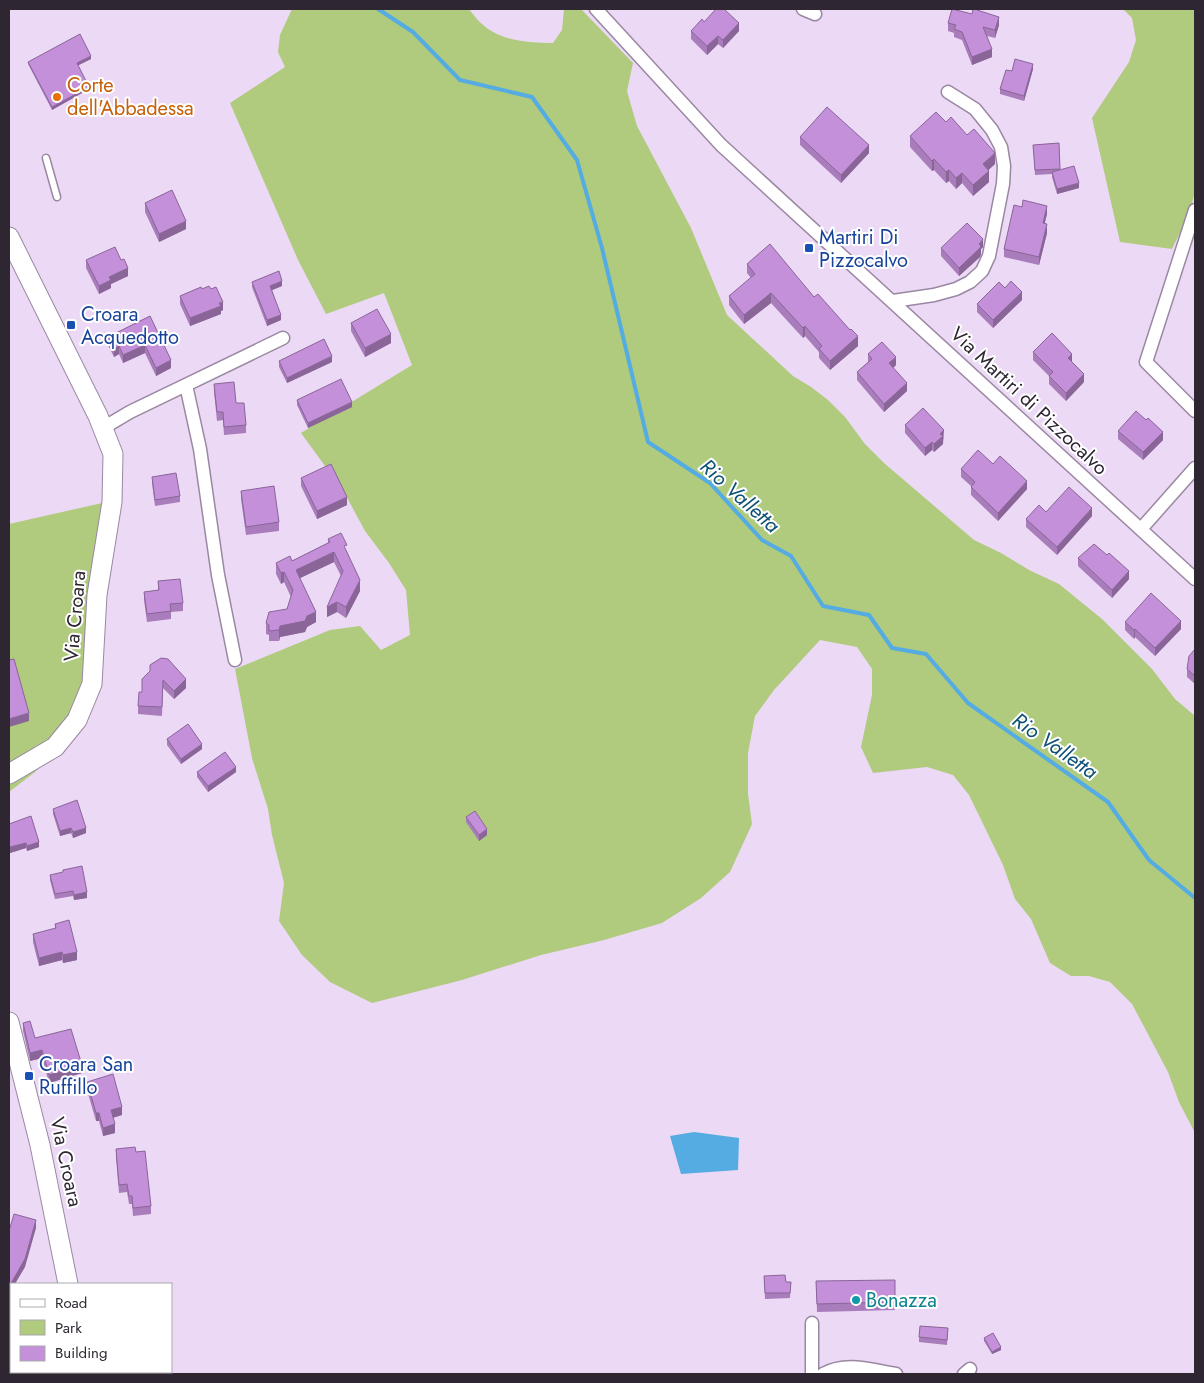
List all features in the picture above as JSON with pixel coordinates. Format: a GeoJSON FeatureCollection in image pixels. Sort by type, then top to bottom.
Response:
{"type":"FeatureCollection","features":[{"type":"Feature","properties":{"kind":"street","name":"Via Martiri di Pizzocalvo"},"geometry":{"type":"LineString","coordinates":[[596,9],[721,146],[893,301],[1195,579]]}},
{"type":"Feature","properties":{"kind":"street"},"geometry":{"type":"LineString","coordinates":[[803,9],[815,14]]}},
{"type":"Feature","properties":{"kind":"street"},"geometry":{"type":"LineString","coordinates":[[893,301],[956,290],[970,282],[982,271],[989,256],[1003,184],[1004,166],[1001,147],[992,130],[975,109],[948,92]]}},
{"type":"Feature","properties":{"kind":"street"},"geometry":{"type":"LineString","coordinates":[[1195,210],[1146,362],[1195,411]]}},
{"type":"Feature","properties":{"kind":"street","name":"Via Croara"},"geometry":{"type":"LineString","coordinates":[[9,237],[103,428],[113,454],[112,502],[97,595],[92,684],[77,720],[55,748],[9,774]]}},
{"type":"Feature","properties":{"kind":"street"},"geometry":{"type":"LineString","coordinates":[[103,428],[283,338]]}},
{"type":"Feature","properties":{"kind":"street"},"geometry":{"type":"LineString","coordinates":[[186,385],[200,449],[218,574],[235,660]]}},
{"type":"Feature","properties":{"kind":"street"},"geometry":{"type":"LineString","coordinates":[[1141,529],[1195,468]]}},
{"type":"Feature","properties":{"kind":"street","name":"Via Croara"},"geometry":{"type":"LineString","coordinates":[[9,1022],[40,1145],[68,1283]]}},
{"type":"Feature","properties":{"kind":"street"},"geometry":{"type":"LineString","coordinates":[[812,1323],[812,1374]]}},
{"type":"Feature","properties":{"kind":"street"},"geometry":{"type":"LineString","coordinates":[[823,1374],[847,1366],[896,1374]]}},
{"type":"Feature","properties":{"kind":"lane"},"geometry":{"type":"LineString","coordinates":[[46,158],[57,197]]}},
{"type":"Feature","properties":{"kind":"green space"},"geometry":{"type":"Polygon","coordinates":[[[292,9],[469,9],[480,22],[497,34],[515,40],[553,43],[562,30],[564,9],[581,9],[633,63],[627,91],[637,126],[691,228],[727,315],[793,376],[828,400],[845,417],[865,444],[884,463],[974,540],[1059,584],[1102,619],[1152,669],[1175,699],[1195,716],[1195,1133],[1179,1102],[1168,1072],[1132,1004],[1110,982],[1089,976],[1071,976],[1050,963],[1031,919],[1015,899],[1003,865],[969,795],[953,775],[927,767],[873,773],[861,747],[872,695],[872,669],[857,647],[820,640],[774,690],[755,716],[748,753],[748,794],[752,824],[730,872],[701,898],[662,923],[604,940],[541,955],[462,980],[372,1003],[330,982],[302,955],[279,921],[284,883],[272,835],[268,809],[252,758],[235,669],[330,630],[360,626],[381,650],[410,635],[406,590],[365,531],[344,492],[301,433],[412,365],[384,293],[326,314],[298,260],[230,103],[285,67],[278,52],[280,35],[292,9]]]}},
{"type":"Feature","properties":{"kind":"green space"},"geometry":{"type":"Polygon","coordinates":[[[1123,9],[1195,9],[1195,192],[1189,214],[1172,249],[1120,242],[1092,118],[1129,62],[1136,40],[1132,18],[1123,9]]]}},
{"type":"Feature","properties":{"kind":"green space"},"geometry":{"type":"Polygon","coordinates":[[[111,501],[85,684],[52,755],[35,772],[9,792],[9,524],[111,501]]]}},
{"type":"Feature","properties":{"kind":"water"},"geometry":{"type":"Polygon","coordinates":[[[694,1132],[739,1138],[738,1170],[681,1174],[670,1136],[694,1132]]]}},
{"type":"Feature","properties":{"kind":"building"},"geometry":{"type":"Polygon","coordinates":[[[716,9],[724,9],[739,23],[723,40],[718,36],[707,46],[691,31],[702,19],[704,22],[716,9]]]}},
{"type":"Feature","properties":{"kind":"building"},"geometry":{"type":"Polygon","coordinates":[[[952,9],[972,14],[973,9],[976,9],[999,17],[995,30],[983,27],[992,49],[972,57],[962,32],[954,29],[956,25],[948,23],[952,9]]]}},
{"type":"Feature","properties":{"kind":"building"},"geometry":{"type":"Polygon","coordinates":[[[80,34],[91,56],[77,63],[89,87],[52,107],[28,62],[80,34]]]}},
{"type":"Feature","properties":{"kind":"building"},"geometry":{"type":"Polygon","coordinates":[[[1015,59],[1033,64],[1024,96],[1000,89],[1006,70],[1012,71],[1015,59]]]}},
{"type":"Feature","properties":{"kind":"building"},"geometry":{"type":"Polygon","coordinates":[[[827,107],[869,145],[841,175],[800,137],[827,107]]]}},
{"type":"Feature","properties":{"kind":"building"},"geometry":{"type":"Polygon","coordinates":[[[936,112],[946,122],[951,117],[967,135],[974,129],[995,153],[983,164],[989,171],[973,185],[962,173],[956,178],[949,170],[946,172],[934,159],[932,161],[910,136],[936,112]]]}},
{"type":"Feature","properties":{"kind":"building"},"geometry":{"type":"Polygon","coordinates":[[[1059,143],[1060,169],[1035,170],[1033,145],[1059,143]]]}},
{"type":"Feature","properties":{"kind":"building"},"geometry":{"type":"Polygon","coordinates":[[[1074,166],[1079,183],[1057,189],[1052,172],[1074,166]]]}},
{"type":"Feature","properties":{"kind":"building"},"geometry":{"type":"Polygon","coordinates":[[[172,190],[186,221],[159,234],[145,203],[172,190]]]}},
{"type":"Feature","properties":{"kind":"building"},"geometry":{"type":"Polygon","coordinates":[[[1023,200],[1047,206],[1043,223],[1047,224],[1039,257],[1004,249],[1014,205],[1022,207],[1023,200]]]}},
{"type":"Feature","properties":{"kind":"building"},"geometry":{"type":"Polygon","coordinates":[[[967,223],[983,239],[979,244],[980,248],[959,268],[941,248],[967,223]]]}},
{"type":"Feature","properties":{"kind":"building"},"geometry":{"type":"Polygon","coordinates":[[[770,244],[814,297],[818,294],[850,330],[858,336],[830,361],[819,349],[822,346],[805,326],[803,328],[771,293],[744,315],[729,296],[755,274],[747,264],[770,244]]]}},
{"type":"Feature","properties":{"kind":"building"},"geometry":{"type":"Polygon","coordinates":[[[115,247],[121,260],[124,259],[128,268],[109,277],[111,280],[99,286],[86,260],[115,247]]]}},
{"type":"Feature","properties":{"kind":"building"},"geometry":{"type":"Polygon","coordinates":[[[279,271],[282,281],[270,286],[281,315],[267,320],[252,282],[279,271]]]}},
{"type":"Feature","properties":{"kind":"building"},"geometry":{"type":"Polygon","coordinates":[[[1011,281],[1022,292],[993,320],[977,304],[999,282],[1005,288],[1011,281]]]}},
{"type":"Feature","properties":{"kind":"building"},"geometry":{"type":"Polygon","coordinates":[[[209,286],[211,289],[216,287],[223,302],[219,303],[221,306],[190,318],[180,296],[201,287],[202,289],[209,286]]]}},
{"type":"Feature","properties":{"kind":"building"},"geometry":{"type":"Polygon","coordinates":[[[377,309],[391,334],[365,348],[351,323],[377,309]]]}},
{"type":"Feature","properties":{"kind":"building"},"geometry":{"type":"Polygon","coordinates":[[[150,316],[171,360],[156,368],[145,345],[123,355],[119,346],[114,349],[108,337],[150,316]]]}},
{"type":"Feature","properties":{"kind":"building"},"geometry":{"type":"Polygon","coordinates":[[[1052,333],[1072,354],[1068,358],[1084,374],[1066,393],[1049,376],[1053,372],[1033,352],[1052,333]]]}},
{"type":"Feature","properties":{"kind":"building"},"geometry":{"type":"Polygon","coordinates":[[[324,339],[332,356],[287,378],[279,361],[324,339]]]}},
{"type":"Feature","properties":{"kind":"building"},"geometry":{"type":"Polygon","coordinates":[[[882,342],[896,357],[889,363],[907,383],[884,404],[857,372],[872,359],[868,354],[882,342]]]}},
{"type":"Feature","properties":{"kind":"building"},"geometry":{"type":"Polygon","coordinates":[[[341,379],[352,402],[308,423],[297,400],[341,379]]]}},
{"type":"Feature","properties":{"kind":"building"},"geometry":{"type":"Polygon","coordinates":[[[234,382],[236,403],[244,403],[246,425],[224,427],[223,412],[217,412],[214,384],[234,382]]]}},
{"type":"Feature","properties":{"kind":"building"},"geometry":{"type":"Polygon","coordinates":[[[923,408],[944,430],[940,434],[943,436],[934,444],[932,442],[925,448],[905,425],[923,408]]]}},
{"type":"Feature","properties":{"kind":"building"},"geometry":{"type":"Polygon","coordinates":[[[1136,411],[1146,420],[1148,418],[1163,432],[1143,452],[1118,431],[1136,411]]]}},
{"type":"Feature","properties":{"kind":"building"},"geometry":{"type":"Polygon","coordinates":[[[978,450],[993,464],[1000,456],[1027,481],[998,513],[971,487],[975,482],[961,469],[978,450]]]}},
{"type":"Feature","properties":{"kind":"building"},"geometry":{"type":"Polygon","coordinates":[[[331,464],[347,497],[317,511],[301,478],[331,464]]]}},
{"type":"Feature","properties":{"kind":"building"},"geometry":{"type":"Polygon","coordinates":[[[176,473],[180,496],[155,500],[152,477],[176,473]]]}},
{"type":"Feature","properties":{"kind":"building"},"geometry":{"type":"Polygon","coordinates":[[[274,486],[279,522],[246,527],[241,491],[274,486]]]}},
{"type":"Feature","properties":{"kind":"building"},"geometry":{"type":"Polygon","coordinates":[[[1069,487],[1092,508],[1057,547],[1026,519],[1039,505],[1046,512],[1069,487]]]}},
{"type":"Feature","properties":{"kind":"building"},"geometry":{"type":"Polygon","coordinates":[[[341,533],[347,545],[344,546],[360,580],[346,607],[337,602],[327,607],[343,571],[334,552],[296,570],[316,612],[307,616],[305,621],[280,626],[279,630],[269,631],[269,625],[266,623],[269,612],[287,609],[293,590],[284,572],[281,573],[276,563],[290,556],[292,561],[330,542],[328,539],[341,533]]]}},
{"type":"Feature","properties":{"kind":"building"},"geometry":{"type":"Polygon","coordinates":[[[1094,544],[1107,555],[1109,553],[1129,571],[1112,590],[1078,558],[1094,544]]]}},
{"type":"Feature","properties":{"kind":"building"},"geometry":{"type":"Polygon","coordinates":[[[180,579],[183,603],[170,604],[171,611],[147,614],[144,592],[159,590],[158,581],[180,579]]]}},
{"type":"Feature","properties":{"kind":"building"},"geometry":{"type":"Polygon","coordinates":[[[1151,593],[1181,621],[1155,648],[1125,622],[1151,593]]]}},
{"type":"Feature","properties":{"kind":"building"},"geometry":{"type":"Polygon","coordinates":[[[1195,649],[1195,676],[1187,669],[1189,656],[1195,649]]]}},
{"type":"Feature","properties":{"kind":"building"},"geometry":{"type":"Polygon","coordinates":[[[161,658],[168,659],[186,679],[174,691],[163,680],[162,707],[138,706],[139,692],[142,692],[142,679],[150,671],[150,665],[161,658]]]}},
{"type":"Feature","properties":{"kind":"building"},"geometry":{"type":"Polygon","coordinates":[[[14,659],[29,713],[9,719],[9,660],[14,659]]]}},
{"type":"Feature","properties":{"kind":"building"},"geometry":{"type":"Polygon","coordinates":[[[188,724],[202,744],[181,759],[167,739],[188,724]]]}},
{"type":"Feature","properties":{"kind":"building"},"geometry":{"type":"Polygon","coordinates":[[[225,752],[236,767],[208,786],[197,772],[225,752]]]}},
{"type":"Feature","properties":{"kind":"building"},"geometry":{"type":"Polygon","coordinates":[[[77,800],[86,828],[73,832],[71,828],[60,831],[53,809],[77,800]]]}},
{"type":"Feature","properties":{"kind":"building"},"geometry":{"type":"Polygon","coordinates":[[[475,811],[487,829],[479,835],[466,817],[475,811]]]}},
{"type":"Feature","properties":{"kind":"building"},"geometry":{"type":"Polygon","coordinates":[[[31,816],[39,842],[27,846],[26,843],[10,847],[9,824],[31,816]]]}},
{"type":"Feature","properties":{"kind":"building"},"geometry":{"type":"Polygon","coordinates":[[[82,866],[87,892],[74,895],[73,891],[55,894],[50,875],[82,866]]]}},
{"type":"Feature","properties":{"kind":"building"},"geometry":{"type":"Polygon","coordinates":[[[69,920],[77,952],[63,955],[62,952],[39,958],[33,934],[56,928],[55,924],[69,920]]]}},
{"type":"Feature","properties":{"kind":"building"},"geometry":{"type":"Polygon","coordinates":[[[30,1021],[35,1038],[71,1029],[82,1065],[49,1075],[42,1050],[30,1053],[23,1023],[30,1021]]]}},
{"type":"Feature","properties":{"kind":"building"},"geometry":{"type":"Polygon","coordinates":[[[113,1074],[122,1107],[111,1110],[115,1124],[103,1128],[99,1113],[96,1113],[87,1082],[113,1074]]]}},
{"type":"Feature","properties":{"kind":"building"},"geometry":{"type":"Polygon","coordinates":[[[135,1147],[136,1152],[145,1151],[151,1206],[133,1208],[132,1196],[129,1196],[127,1184],[119,1185],[116,1149],[135,1147]]]}},
{"type":"Feature","properties":{"kind":"building"},"geometry":{"type":"Polygon","coordinates":[[[14,1214],[36,1220],[25,1259],[9,1287],[9,1231],[14,1214]]]}},
{"type":"Feature","properties":{"kind":"building"},"geometry":{"type":"Polygon","coordinates":[[[785,1275],[786,1282],[791,1282],[790,1293],[765,1293],[764,1276],[785,1275]]]}},
{"type":"Feature","properties":{"kind":"building","name":"Bonazza"},"geometry":{"type":"Polygon","coordinates":[[[895,1280],[895,1302],[817,1304],[816,1281],[895,1280]]]}},
{"type":"Feature","properties":{"kind":"building"},"geometry":{"type":"Polygon","coordinates":[[[920,1326],[948,1328],[947,1340],[919,1337],[920,1326]]]}},
{"type":"Feature","properties":{"kind":"building"},"geometry":{"type":"Polygon","coordinates":[[[993,1333],[1001,1347],[992,1352],[984,1338],[993,1333]]]}},
{"type":"Feature","properties":{"kind":"waterway","name":"Rio Valletta"},"geometry":{"type":"LineString","coordinates":[[378,9],[413,32],[460,80],[532,97],[577,160],[602,248],[648,442],[710,483],[762,540],[791,556],[823,606],[869,615],[892,648],[926,654],[968,703],[1108,802],[1149,860],[1195,898]]}},
{"type":"Feature","properties":{"kind":"place","name":"Corte dell'Abbadessa"},"geometry":{"type":"Point","coordinates":[57,97]}},
{"type":"Feature","properties":{"kind":"place","name":"Martiri Di Pizzocalvo"},"geometry":{"type":"Point","coordinates":[809,248]}},
{"type":"Feature","properties":{"kind":"place","name":"Croara Acquedotto"},"geometry":{"type":"Point","coordinates":[71,325]}},
{"type":"Feature","properties":{"kind":"place","name":"Croara San Ruffillo"},"geometry":{"type":"Point","coordinates":[29,1076]}},
{"type":"Feature","properties":{"kind":"place","name":"Bonazza"},"geometry":{"type":"Point","coordinates":[856,1300]}}]}
